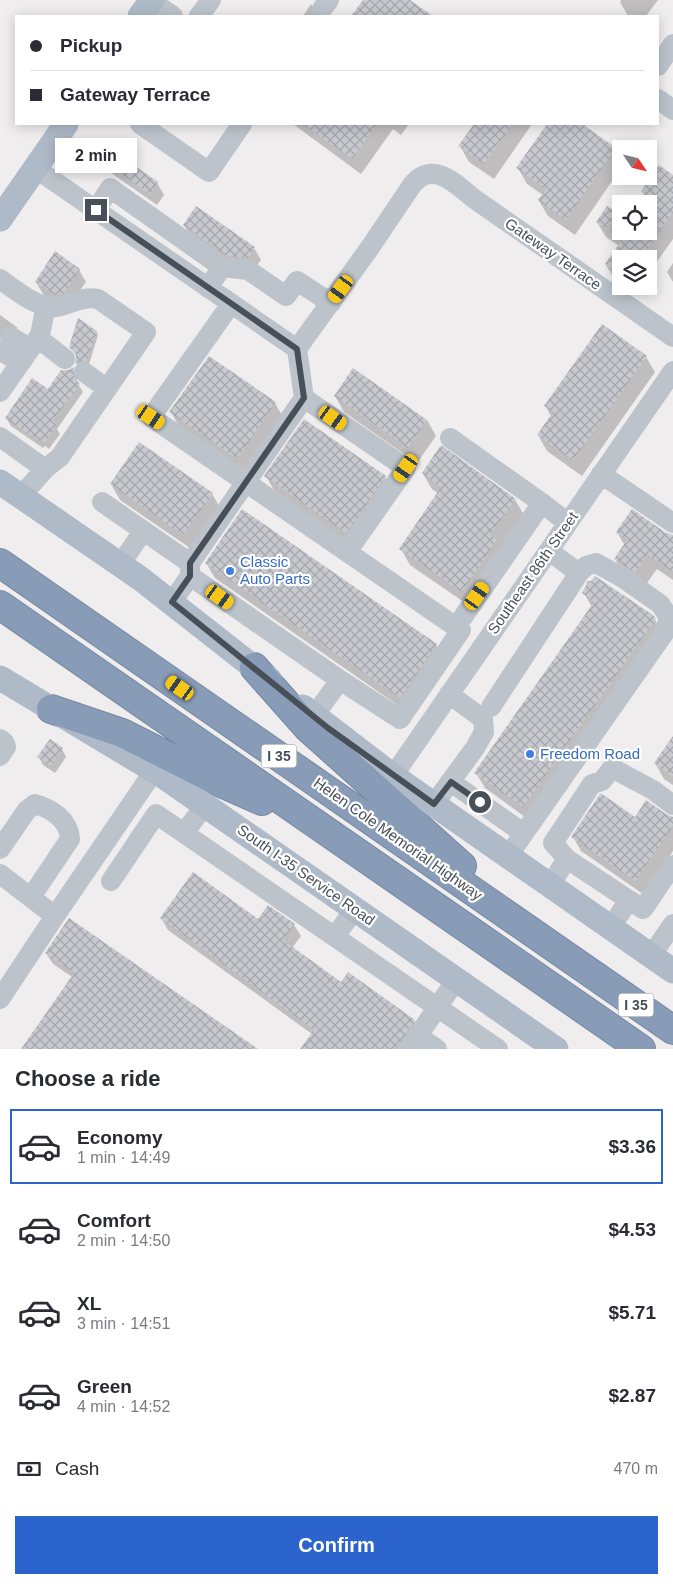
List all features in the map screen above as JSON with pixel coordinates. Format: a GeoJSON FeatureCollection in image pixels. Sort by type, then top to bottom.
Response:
{"type":"FeatureCollection","features":[{"type":"Feature","properties":{"kind":"highway","name":"Helen Cole Memorial Highway"},"geometry":{"type":"LineString","coordinates":[[0,563],[673,1030]]}},
{"type":"Feature","properties":{"kind":"highway","name":"I 35"},"geometry":{"type":"LineString","coordinates":[[0,605],[642,1049]]}},
{"type":"Feature","properties":{"kind":"highway"},"geometry":{"type":"LineString","coordinates":[[254,668],[308,728],[557,950]]}},
{"type":"Feature","properties":{"kind":"highway"},"geometry":{"type":"LineString","coordinates":[[51,709],[122,733],[219,782],[319,826]]}},
{"type":"Feature","properties":{"kind":"main road"},"geometry":{"type":"LineString","coordinates":[[0,219],[65,125]]}},
{"type":"Feature","properties":{"kind":"main road"},"geometry":{"type":"LineString","coordinates":[[0,482],[172,602],[314,716],[393,776],[673,971]]}},
{"type":"Feature","properties":{"kind":"main road","name":"South I-35 Service Road"},"geometry":{"type":"LineString","coordinates":[[0,678],[154,771],[556,1049]]}},
{"type":"Feature","properties":{"kind":"street"},"geometry":{"type":"LineString","coordinates":[[200,15],[211,0]]}},
{"type":"Feature","properties":{"kind":"street"},"geometry":{"type":"LineString","coordinates":[[148,6],[170,15]]}},
{"type":"Feature","properties":{"kind":"street"},"geometry":{"type":"LineString","coordinates":[[659,65],[673,44]]}},
{"type":"Feature","properties":{"kind":"street"},"geometry":{"type":"LineString","coordinates":[[659,100],[673,110]]}},
{"type":"Feature","properties":{"kind":"street"},"geometry":{"type":"LineString","coordinates":[[141,125],[209,172],[241,125]]}},
{"type":"Feature","properties":{"kind":"street"},"geometry":{"type":"LineString","coordinates":[[35,168],[297,349]]}},
{"type":"Feature","properties":{"kind":"street","name":"Gateway Terrace"},"geometry":{"type":"LineString","coordinates":[[331,303],[396,211],[412,184],[420,177],[433,174],[446,177],[473,198],[673,337]]}},
{"type":"Feature","properties":{"kind":"street"},"geometry":{"type":"LineString","coordinates":[[96,210],[110,188],[222,267],[248,270],[286,296],[298,281],[331,303],[297,349],[304,398],[246,483],[190,570],[172,602]]}},
{"type":"Feature","properties":{"kind":"street"},"geometry":{"type":"LineString","coordinates":[[154,251],[169,230]]}},
{"type":"Feature","properties":{"kind":"street"},"geometry":{"type":"LineString","coordinates":[[208,288],[222,267]]}},
{"type":"Feature","properties":{"kind":"street"},"geometry":{"type":"LineString","coordinates":[[3,288],[30,301],[54,307],[89,297],[98,299],[146,332],[60,457],[21,496]]}},
{"type":"Feature","properties":{"kind":"street"},"geometry":{"type":"LineString","coordinates":[[102,502],[144,531],[190,570],[340,680],[400,719],[461,630],[151,417],[231,304]]}},
{"type":"Feature","properties":{"kind":"street"},"geometry":{"type":"LineString","coordinates":[[3,382],[40,334],[46,305]]}},
{"type":"Feature","properties":{"kind":"street"},"geometry":{"type":"LineString","coordinates":[[5,343],[65,359]]}},
{"type":"Feature","properties":{"kind":"street","name":"Southeast 86th Street"},"geometry":{"type":"LineString","coordinates":[[393,776],[673,371]]}},
{"type":"Feature","properties":{"kind":"street"},"geometry":{"type":"LineString","coordinates":[[84,372],[107,389]]}},
{"type":"Feature","properties":{"kind":"street"},"geometry":{"type":"LineString","coordinates":[[304,398],[406,468],[347,552]]}},
{"type":"Feature","properties":{"kind":"street"},"geometry":{"type":"LineString","coordinates":[[0,437],[46,469]]}},
{"type":"Feature","properties":{"kind":"street"},"geometry":{"type":"LineString","coordinates":[[450,438],[568,523]]}},
{"type":"Feature","properties":{"kind":"street"},"geometry":{"type":"LineString","coordinates":[[601,474],[673,523]]}},
{"type":"Feature","properties":{"kind":"street"},"geometry":{"type":"LineString","coordinates":[[456,627],[542,503]]}},
{"type":"Feature","properties":{"kind":"street"},"geometry":{"type":"LineString","coordinates":[[120,565],[144,531]]}},
{"type":"Feature","properties":{"kind":"street"},"geometry":{"type":"LineString","coordinates":[[549,551],[579,573]]}},
{"type":"Feature","properties":{"kind":"street"},"geometry":{"type":"LineString","coordinates":[[491,707],[579,573],[586,566],[596,563],[623,578],[660,604],[669,617],[665,632],[508,856]]}},
{"type":"Feature","properties":{"kind":"street"},"geometry":{"type":"LineString","coordinates":[[314,716],[340,680]]}},
{"type":"Feature","properties":{"kind":"street"},"geometry":{"type":"LineString","coordinates":[[434,804],[476,748],[484,732],[483,719],[449,694]]}},
{"type":"Feature","properties":{"kind":"street"},"geometry":{"type":"LineString","coordinates":[[0,739],[6,747],[0,756]]}},
{"type":"Feature","properties":{"kind":"street"},"geometry":{"type":"LineString","coordinates":[[673,805],[653,790],[612,768],[602,781],[592,784],[553,843],[567,859],[643,909],[673,865]]}},
{"type":"Feature","properties":{"kind":"street"},"geometry":{"type":"LineString","coordinates":[[0,999],[154,771]]}},
{"type":"Feature","properties":{"kind":"street"},"geometry":{"type":"LineString","coordinates":[[451,782],[523,833]]}},
{"type":"Feature","properties":{"kind":"street"},"geometry":{"type":"LineString","coordinates":[[135,799],[498,1049]]}},
{"type":"Feature","properties":{"kind":"street"},"geometry":{"type":"LineString","coordinates":[[0,848],[27,810],[35,804],[44,806],[64,821],[70,829],[70,839],[31,897]]}},
{"type":"Feature","properties":{"kind":"street"},"geometry":{"type":"LineString","coordinates":[[184,833],[204,805]]}},
{"type":"Feature","properties":{"kind":"street"},"geometry":{"type":"LineString","coordinates":[[111,881],[156,814]]}},
{"type":"Feature","properties":{"kind":"street"},"geometry":{"type":"LineString","coordinates":[[550,885],[567,859]]}},
{"type":"Feature","properties":{"kind":"street"},"geometry":{"type":"LineString","coordinates":[[0,874],[55,916]]}},
{"type":"Feature","properties":{"kind":"street"},"geometry":{"type":"LineString","coordinates":[[611,927],[629,900]]}},
{"type":"Feature","properties":{"kind":"street"},"geometry":{"type":"LineString","coordinates":[[335,936],[354,909]]}},
{"type":"Feature","properties":{"kind":"street"},"geometry":{"type":"LineString","coordinates":[[651,956],[673,924]]}},
{"type":"Feature","properties":{"kind":"street"},"geometry":{"type":"LineString","coordinates":[[437,1049],[413,1043],[456,980]]}},
{"type":"Feature","properties":{"kind":"building"},"geometry":{"type":"Polygon","coordinates":[[[363,0],[410,0],[432,15],[352,15],[363,0]]]}},
{"type":"Feature","properties":{"kind":"building"},"geometry":{"type":"Polygon","coordinates":[[[304,125],[376,125],[352,159],[304,125]]]}},
{"type":"Feature","properties":{"kind":"building"},"geometry":{"type":"Polygon","coordinates":[[[473,125],[512,125],[484,164],[458,146],[473,125]]]}},
{"type":"Feature","properties":{"kind":"building"},"geometry":{"type":"Polygon","coordinates":[[[546,125],[583,125],[612,145],[612,154],[566,220],[538,200],[546,189],[516,168],[546,125]]]}},
{"type":"Feature","properties":{"kind":"building"},"geometry":{"type":"Polygon","coordinates":[[[101,142],[158,182],[150,194],[93,154],[101,142]]]}},
{"type":"Feature","properties":{"kind":"building"},"geometry":{"type":"Polygon","coordinates":[[[659,165],[673,175],[673,212],[657,235],[657,195],[647,195],[641,191],[645,185],[658,185],[659,165]]]}},
{"type":"Feature","properties":{"kind":"building"},"geometry":{"type":"Polygon","coordinates":[[[196,206],[255,247],[248,258],[227,256],[183,225],[196,206]]]}},
{"type":"Feature","properties":{"kind":"building"},"geometry":{"type":"Polygon","coordinates":[[[607,206],[612,210],[612,220],[606,229],[596,222],[607,206]]]}},
{"type":"Feature","properties":{"kind":"building"},"geometry":{"type":"Polygon","coordinates":[[[622,240],[653,240],[646,250],[615,250],[622,240]]]}},
{"type":"Feature","properties":{"kind":"building"},"geometry":{"type":"Polygon","coordinates":[[[55,251],[80,269],[64,293],[55,295],[35,282],[55,251]]]}},
{"type":"Feature","properties":{"kind":"building"},"geometry":{"type":"Polygon","coordinates":[[[612,254],[612,269],[605,264],[612,254]]]}},
{"type":"Feature","properties":{"kind":"building"},"geometry":{"type":"Polygon","coordinates":[[[78,318],[97,331],[87,361],[80,361],[75,364],[76,355],[69,347],[78,318]]]}},
{"type":"Feature","properties":{"kind":"building"},"geometry":{"type":"Polygon","coordinates":[[[602,324],[647,356],[573,461],[537,435],[553,412],[544,406],[602,324]]]}},
{"type":"Feature","properties":{"kind":"building"},"geometry":{"type":"Polygon","coordinates":[[[209,356],[276,402],[237,459],[169,412],[209,356]]]}},
{"type":"Feature","properties":{"kind":"building"},"geometry":{"type":"Polygon","coordinates":[[[74,367],[73,376],[80,384],[52,422],[56,425],[45,442],[40,439],[39,441],[5,418],[32,378],[48,389],[61,370],[69,370],[74,367]]]}},
{"type":"Feature","properties":{"kind":"building"},"geometry":{"type":"Polygon","coordinates":[[[353,368],[427,420],[408,448],[334,396],[353,368]]]}},
{"type":"Feature","properties":{"kind":"building"},"geometry":{"type":"Polygon","coordinates":[[[304,419],[386,476],[346,533],[264,476],[304,419]]]}},
{"type":"Feature","properties":{"kind":"building"},"geometry":{"type":"Polygon","coordinates":[[[139,442],[213,493],[183,535],[110,484],[139,442]]]}},
{"type":"Feature","properties":{"kind":"building"},"geometry":{"type":"Polygon","coordinates":[[[441,445],[516,499],[490,535],[497,540],[462,592],[399,549],[441,487],[422,473],[441,445]]]}},
{"type":"Feature","properties":{"kind":"building"},"geometry":{"type":"Polygon","coordinates":[[[242,509],[437,644],[400,698],[205,563],[242,509]]]}},
{"type":"Feature","properties":{"kind":"building"},"geometry":{"type":"Polygon","coordinates":[[[632,509],[666,533],[673,535],[673,572],[647,554],[635,572],[614,559],[627,540],[616,532],[632,509]]]}},
{"type":"Feature","properties":{"kind":"building"},"geometry":{"type":"Polygon","coordinates":[[[595,576],[653,615],[656,619],[523,807],[474,773],[594,602],[582,593],[588,581],[591,581],[595,576]]]}},
{"type":"Feature","properties":{"kind":"building"},"geometry":{"type":"Polygon","coordinates":[[[673,736],[673,777],[654,763],[673,736]]]}},
{"type":"Feature","properties":{"kind":"building"},"geometry":{"type":"Polygon","coordinates":[[[50,739],[63,748],[50,766],[37,757],[50,739]]]}},
{"type":"Feature","properties":{"kind":"building"},"geometry":{"type":"Polygon","coordinates":[[[600,794],[635,817],[646,800],[673,817],[673,826],[635,881],[571,837],[600,794]]]}},
{"type":"Feature","properties":{"kind":"building"},"geometry":{"type":"Polygon","coordinates":[[[193,872],[258,919],[268,905],[295,924],[283,940],[341,982],[348,972],[415,1020],[396,1049],[300,1049],[314,1030],[160,918],[193,872]]]}},
{"type":"Feature","properties":{"kind":"building"},"geometry":{"type":"Polygon","coordinates":[[[69,918],[258,1049],[21,1049],[74,973],[45,953],[69,918]]]}},
{"type":"Feature","properties":{"kind":"place","name":"Classic Auto Parts"},"geometry":{"type":"Point","coordinates":[230,571]}},
{"type":"Feature","properties":{"kind":"place","name":"Freedom Road"},"geometry":{"type":"Point","coordinates":[530,754]}},
{"type":"Feature","properties":{"kind":"route"},"geometry":{"type":"LineString","coordinates":[[96,210],[297,349],[304,398],[190,563],[190,576],[172,602],[328,728],[434,804],[451,782],[480,802]]}}]}
